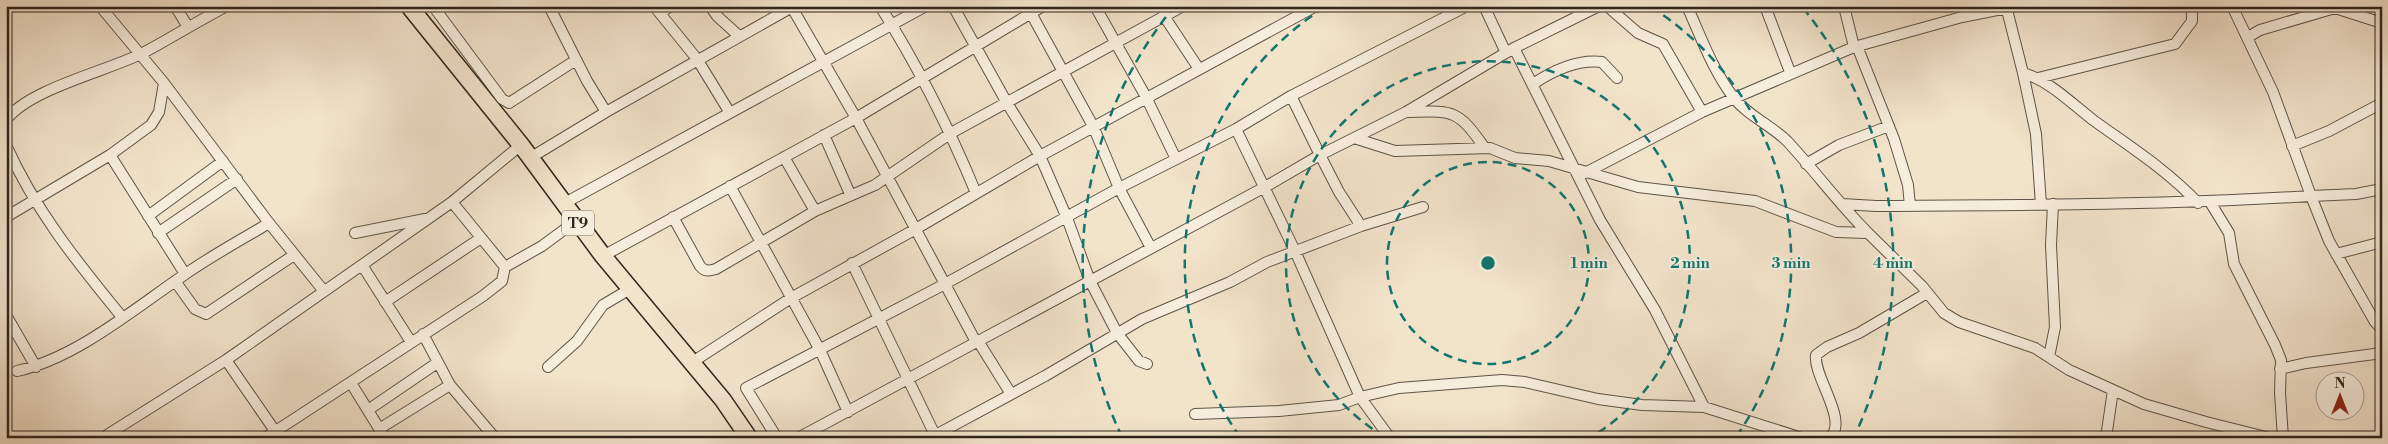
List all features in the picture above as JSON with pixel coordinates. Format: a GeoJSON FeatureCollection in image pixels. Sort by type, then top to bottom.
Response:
{"type":"FeatureCollection","features":[{"type":"Feature","properties":{"kind":"highway","name":"T9"},"geometry":{"type":"LineString","coordinates":[[409,6],[526,152],[603,256],[723,400],[749,438]]}},
{"type":"Feature","properties":{"kind":"street"},"geometry":{"type":"LineString","coordinates":[[100,6],[164,83],[269,223],[323,290]]}},
{"type":"Feature","properties":{"kind":"street"},"geometry":{"type":"LineString","coordinates":[[175,6],[188,27]]}},
{"type":"Feature","properties":{"kind":"street"},"geometry":{"type":"LineString","coordinates":[[6,120],[14,110],[68,83],[141,54],[227,6]]}},
{"type":"Feature","properties":{"kind":"street"},"geometry":{"type":"LineString","coordinates":[[435,6],[436,10],[491,84],[509,103],[576,60]]}},
{"type":"Feature","properties":{"kind":"street"},"geometry":{"type":"LineString","coordinates":[[549,6],[576,60],[606,112]]}},
{"type":"Feature","properties":{"kind":"street"},"geometry":{"type":"LineString","coordinates":[[671,6],[657,10],[697,59],[730,114]]}},
{"type":"Feature","properties":{"kind":"street"},"geometry":{"type":"LineString","coordinates":[[710,6],[717,16],[739,36]]}},
{"type":"Feature","properties":{"kind":"street"},"geometry":{"type":"LineString","coordinates":[[880,6],[924,79],[951,133],[976,193]]}},
{"type":"Feature","properties":{"kind":"street"},"geometry":{"type":"LineString","coordinates":[[563,204],[926,6]]}},
{"type":"Feature","properties":{"kind":"street"},"geometry":{"type":"LineString","coordinates":[[953,6],[1007,103],[1040,156],[1067,218],[1090,280],[1117,333],[1139,361],[1147,364]]}},
{"type":"Feature","properties":{"kind":"street"},"geometry":{"type":"LineString","coordinates":[[603,256],[856,118],[976,47],[1029,10],[1043,6]]}},
{"type":"Feature","properties":{"kind":"street"},"geometry":{"type":"LineString","coordinates":[[1095,6],[1146,97],[1176,159]]}},
{"type":"Feature","properties":{"kind":"street"},"geometry":{"type":"LineString","coordinates":[[674,217],[704,270],[716,269],[815,211],[850,194],[875,185],[951,133],[1117,44],[1183,6]]}},
{"type":"Feature","properties":{"kind":"street"},"geometry":{"type":"LineString","coordinates":[[691,363],[791,298],[852,263],[914,230],[1093,126],[1316,6]]}},
{"type":"Feature","properties":{"kind":"street"},"geometry":{"type":"LineString","coordinates":[[777,438],[746,388],[944,285],[1119,188],[1236,129],[1291,96],[1467,6]]}},
{"type":"Feature","properties":{"kind":"street"},"geometry":{"type":"LineString","coordinates":[[1484,6],[1510,51],[1533,84],[1573,170],[1614,245],[1655,310],[1704,407]]}},
{"type":"Feature","properties":{"kind":"street"},"geometry":{"type":"LineString","coordinates":[[798,438],[848,412],[908,377],[1265,187],[1320,155],[1406,112],[1510,51],[1599,6]]}},
{"type":"Feature","properties":{"kind":"street"},"geometry":{"type":"LineString","coordinates":[[1607,6],[1638,33],[1663,44],[1702,112]]}},
{"type":"Feature","properties":{"kind":"street"},"geometry":{"type":"LineString","coordinates":[[1687,6],[1718,73],[1733,97],[1787,141],[1868,233],[1944,313],[1982,332],[2014,339],[2035,348],[2069,370],[2144,404],[2270,438]]}},
{"type":"Feature","properties":{"kind":"street"},"geometry":{"type":"LineString","coordinates":[[1765,6],[1790,72]]}},
{"type":"Feature","properties":{"kind":"street"},"geometry":{"type":"LineString","coordinates":[[1844,6],[1855,47],[1889,126],[1908,186],[1910,206]]}},
{"type":"Feature","properties":{"kind":"street"},"geometry":{"type":"LineString","coordinates":[[2038,78],[2175,44],[2192,21],[2192,6]]}},
{"type":"Feature","properties":{"kind":"street"},"geometry":{"type":"LineString","coordinates":[[2232,6],[2273,92],[2311,196],[2336,254],[2374,322],[2382,330]]}},
{"type":"Feature","properties":{"kind":"street"},"geometry":{"type":"LineString","coordinates":[[107,435],[226,360],[323,290],[526,152],[606,112],[792,7],[856,118],[944,285],[1011,394]]}},
{"type":"Feature","properties":{"kind":"street"},"geometry":{"type":"LineString","coordinates":[[1585,173],[1702,112],[1790,72],[1855,47],[1962,17],[2010,7],[2036,134],[2041,204]]}},
{"type":"Feature","properties":{"kind":"street"},"geometry":{"type":"LineString","coordinates":[[2248,37],[2260,30],[2335,8],[2382,23]]}},
{"type":"Feature","properties":{"kind":"street"},"geometry":{"type":"LineString","coordinates":[[1029,10],[1093,126],[1119,188],[1151,248]]}},
{"type":"Feature","properties":{"kind":"street"},"geometry":{"type":"LineString","coordinates":[[1164,16],[1198,69]]}},
{"type":"Feature","properties":{"kind":"street"},"geometry":{"type":"LineString","coordinates":[[1533,84],[1559,69],[1582,62],[1593,61],[1602,62],[1617,78]]}},
{"type":"Feature","properties":{"kind":"street"},"geometry":{"type":"LineString","coordinates":[[2023,73],[2038,78],[2107,130],[2127,142],[2172,178],[2198,203]]}},
{"type":"Feature","properties":{"kind":"street"},"geometry":{"type":"LineString","coordinates":[[6,217],[110,155],[151,125],[159,112],[164,83]]}},
{"type":"Feature","properties":{"kind":"street"},"geometry":{"type":"LineString","coordinates":[[1291,96],[1339,192],[1361,226]]}},
{"type":"Feature","properties":{"kind":"street"},"geometry":{"type":"LineString","coordinates":[[2292,146],[2329,130],[2382,102]]}},
{"type":"Feature","properties":{"kind":"street"},"geometry":{"type":"LineString","coordinates":[[1406,112],[1436,111],[1457,115],[1470,127],[1484,147]]}},
{"type":"Feature","properties":{"kind":"street"},"geometry":{"type":"LineString","coordinates":[[1806,164],[1839,144],[1889,126]]}},
{"type":"Feature","properties":{"kind":"street"},"geometry":{"type":"LineString","coordinates":[[1236,129],[1295,251],[1360,397],[1390,438]]}},
{"type":"Feature","properties":{"kind":"street"},"geometry":{"type":"LineString","coordinates":[[824,135],[850,194]]}},
{"type":"Feature","properties":{"kind":"street"},"geometry":{"type":"LineString","coordinates":[[1354,138],[1395,151],[1484,147],[1515,158],[1549,161],[1573,170],[1647,188],[1741,198],[1766,205],[1836,232],[1868,233]]}},
{"type":"Feature","properties":{"kind":"street"},"geometry":{"type":"LineString","coordinates":[[6,144],[35,199],[67,250],[122,317]]}},
{"type":"Feature","properties":{"kind":"street"},"geometry":{"type":"LineString","coordinates":[[110,155],[185,274]]}},
{"type":"Feature","properties":{"kind":"street"},"geometry":{"type":"LineString","coordinates":[[784,157],[815,211]]}},
{"type":"Feature","properties":{"kind":"street"},"geometry":{"type":"LineString","coordinates":[[148,216],[223,161]]}},
{"type":"Feature","properties":{"kind":"street"},"geometry":{"type":"LineString","coordinates":[[158,233],[237,179]]}},
{"type":"Feature","properties":{"kind":"street"},"geometry":{"type":"LineString","coordinates":[[730,186],[762,241],[820,350],[848,412]]}},
{"type":"Feature","properties":{"kind":"street"},"geometry":{"type":"LineString","coordinates":[[1842,204],[1910,206],[2198,203],[2356,194],[2382,189]]}},
{"type":"Feature","properties":{"kind":"street"},"geometry":{"type":"LineString","coordinates":[[265,438],[495,287],[505,276],[505,267],[452,202]]}},
{"type":"Feature","properties":{"kind":"street"},"geometry":{"type":"LineString","coordinates":[[2210,202],[2229,233],[2234,264],[2281,360],[2283,438]]}},
{"type":"Feature","properties":{"kind":"street"},"geometry":{"type":"LineString","coordinates":[[2048,357],[2055,327],[2051,245],[2053,204]]}},
{"type":"Feature","properties":{"kind":"street"},"geometry":{"type":"LineString","coordinates":[[931,437],[1011,394],[1142,319],[1230,282],[1267,262],[1361,226],[1423,207]]}},
{"type":"Feature","properties":{"kind":"street"},"geometry":{"type":"LineString","coordinates":[[355,233],[430,218]]}},
{"type":"Feature","properties":{"kind":"street"},"geometry":{"type":"LineString","coordinates":[[505,267],[542,246],[576,221]]}},
{"type":"Feature","properties":{"kind":"street"},"geometry":{"type":"LineString","coordinates":[[17,372],[36,367],[64,354],[185,274],[269,223]]}},
{"type":"Feature","properties":{"kind":"street"},"geometry":{"type":"LineString","coordinates":[[385,302],[481,238]]}},
{"type":"Feature","properties":{"kind":"street"},"geometry":{"type":"LineString","coordinates":[[2336,254],[2382,242]]}},
{"type":"Feature","properties":{"kind":"street"},"geometry":{"type":"LineString","coordinates":[[175,281],[195,309],[206,314],[294,255]]}},
{"type":"Feature","properties":{"kind":"street"},"geometry":{"type":"LineString","coordinates":[[852,263],[933,431],[931,437]]}},
{"type":"Feature","properties":{"kind":"street"},"geometry":{"type":"LineString","coordinates":[[362,265],[411,342]]}},
{"type":"Feature","properties":{"kind":"street"},"geometry":{"type":"LineString","coordinates":[[548,367],[577,340],[603,305],[630,289]]}},
{"type":"Feature","properties":{"kind":"street"},"geometry":{"type":"LineString","coordinates":[[1830,438],[1835,430],[1834,412],[1820,378],[1816,355],[1827,347],[1859,333],[1927,293]]}},
{"type":"Feature","properties":{"kind":"street"},"geometry":{"type":"LineString","coordinates":[[6,315],[36,367]]}},
{"type":"Feature","properties":{"kind":"street"},"geometry":{"type":"LineString","coordinates":[[423,334],[450,385],[495,438]]}},
{"type":"Feature","properties":{"kind":"street"},"geometry":{"type":"LineString","coordinates":[[2280,369],[2306,363],[2382,353]]}},
{"type":"Feature","properties":{"kind":"street"},"geometry":{"type":"LineString","coordinates":[[226,360],[275,431]]}},
{"type":"Feature","properties":{"kind":"street"},"geometry":{"type":"LineString","coordinates":[[368,410],[437,363]]}},
{"type":"Feature","properties":{"kind":"street"},"geometry":{"type":"LineString","coordinates":[[1195,414],[1278,411],[1339,405],[1360,397],[1399,388],[1502,380],[1525,382],[1598,399],[1642,405],[1704,407],[1802,438]]}},
{"type":"Feature","properties":{"kind":"street"},"geometry":{"type":"LineString","coordinates":[[350,383],[385,438]]}},
{"type":"Feature","properties":{"kind":"street"},"geometry":{"type":"LineString","coordinates":[[379,429],[450,385]]}},
{"type":"Feature","properties":{"kind":"street"},"geometry":{"type":"LineString","coordinates":[[2106,438],[2113,390]]}}]}
